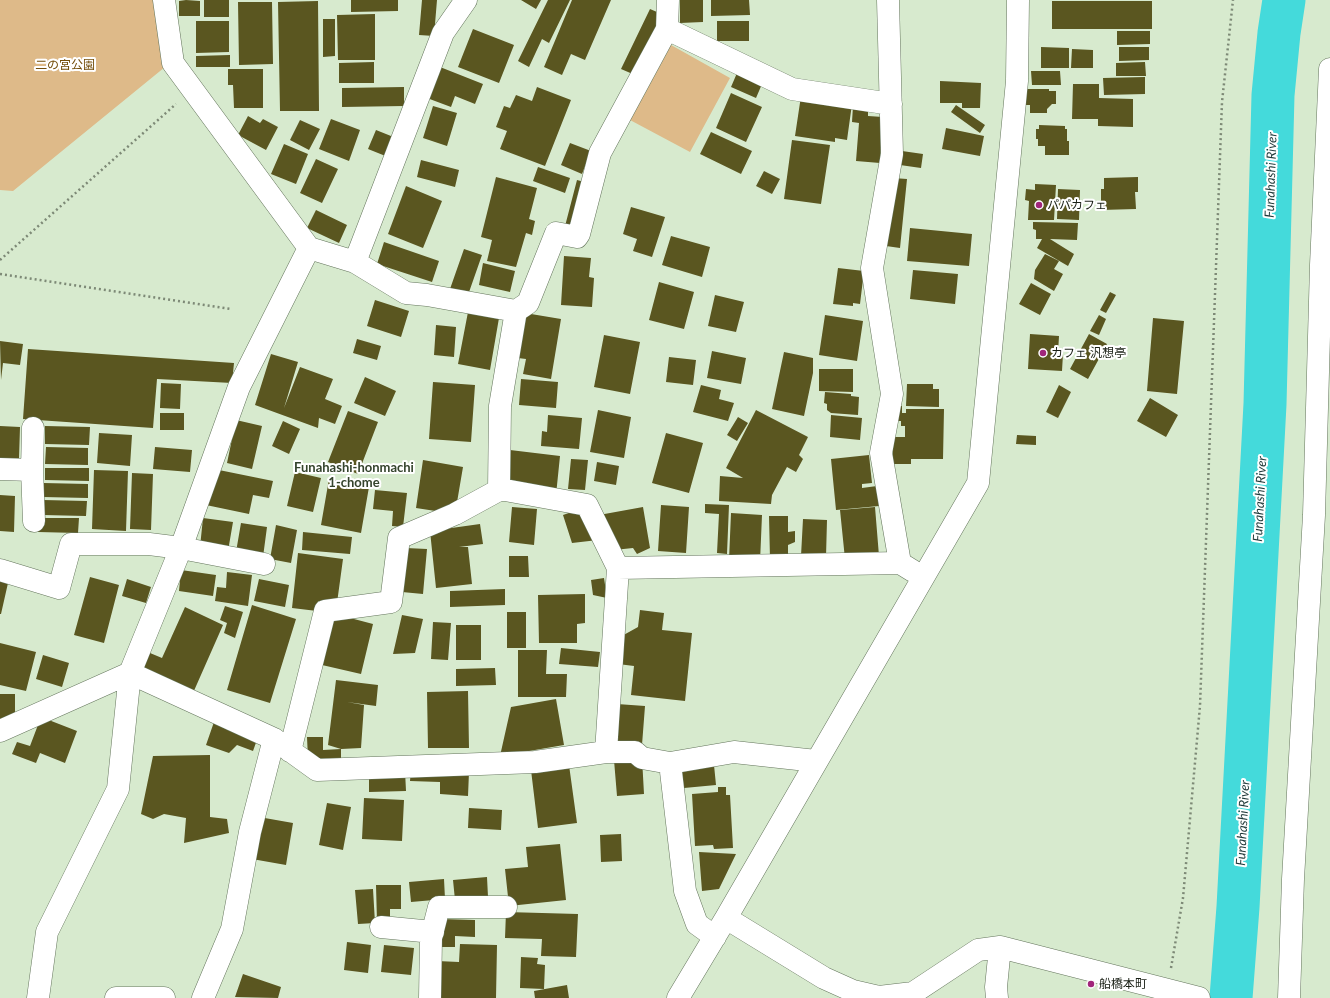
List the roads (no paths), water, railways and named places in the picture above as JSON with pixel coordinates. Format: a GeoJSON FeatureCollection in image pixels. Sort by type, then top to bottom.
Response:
{"type":"FeatureCollection","features":[{"type":"Feature","properties":{"kind":"street"},"geometry":{"type":"LineString","coordinates":[[164,0],[174,63],[309,248],[355,262],[406,294],[427,295],[516,311],[528,303],[556,233],[577,237],[579,234],[600,153],[667,29],[668,0]]}},
{"type":"Feature","properties":{"kind":"street"},"geometry":{"type":"LineString","coordinates":[[355,262],[443,33],[466,0]]}},
{"type":"Feature","properties":{"kind":"street"},"geometry":{"type":"LineString","coordinates":[[888,0],[892,154],[872,268],[892,394],[881,453],[900,562]]}},
{"type":"Feature","properties":{"kind":"street"},"geometry":{"type":"LineString","coordinates":[[678,998],[710,933],[726,918],[922,577],[978,483],[1017,81],[1018,0]]}},
{"type":"Feature","properties":{"kind":"street"},"geometry":{"type":"LineString","coordinates":[[667,29],[792,89],[891,104]]}},
{"type":"Feature","properties":{"kind":"street"},"geometry":{"type":"LineString","coordinates":[[1289,998],[1293,871],[1314,515],[1321,265],[1330,69]]}},
{"type":"Feature","properties":{"kind":"street"},"geometry":{"type":"LineString","coordinates":[[38,998],[47,932],[118,789],[130,673],[181,548],[239,387],[309,248]]}},
{"type":"Feature","properties":{"kind":"street"},"geometry":{"type":"LineString","coordinates":[[499,490],[500,406],[516,311]]}},
{"type":"Feature","properties":{"kind":"street"},"geometry":{"type":"LineString","coordinates":[[33,428],[32,470],[34,521]]}},
{"type":"Feature","properties":{"kind":"street"},"geometry":{"type":"LineString","coordinates":[[0,469],[32,470]]}},
{"type":"Feature","properties":{"kind":"street"},"geometry":{"type":"LineString","coordinates":[[203,998],[232,929],[250,832],[282,745],[325,611],[392,602],[398,538],[455,514],[499,490],[587,505],[618,568],[606,752]]}},
{"type":"Feature","properties":{"kind":"street"},"geometry":{"type":"LineString","coordinates":[[0,570],[59,588],[71,544],[149,544],[181,548],[264,564]]}},
{"type":"Feature","properties":{"kind":"street"},"geometry":{"type":"LineString","coordinates":[[618,568],[900,562],[922,577]]}},
{"type":"Feature","properties":{"kind":"street"},"geometry":{"type":"LineString","coordinates":[[0,731],[130,673],[282,745],[317,770],[535,762],[606,752],[635,752],[642,758],[670,763],[734,752],[816,761]]}},
{"type":"Feature","properties":{"kind":"street"},"geometry":{"type":"LineString","coordinates":[[670,763],[686,891],[697,924],[710,933]]}},
{"type":"Feature","properties":{"kind":"street"},"geometry":{"type":"LineString","coordinates":[[430,998],[433,932],[439,907],[506,907]]}},
{"type":"Feature","properties":{"kind":"street"},"geometry":{"type":"LineString","coordinates":[[726,918],[824,978],[853,991],[879,997],[899,996],[913,993],[978,950],[1000,947],[1167,994],[1199,998]]}},
{"type":"Feature","properties":{"kind":"street"},"geometry":{"type":"LineString","coordinates":[[381,927],[433,932]]}},
{"type":"Feature","properties":{"kind":"street"},"geometry":{"type":"LineString","coordinates":[[997,998],[996,986],[1000,947]]}},
{"type":"Feature","properties":{"kind":"street"},"geometry":{"type":"LineString","coordinates":[[116,998],[164,998]]}},
{"type":"Feature","properties":{"kind":"waterway","name":"Funahashi River"},"geometry":{"type":"LineString","coordinates":[[1231,998],[1238,907],[1265,404],[1273,95],[1284,0]]}},
{"type":"Feature","properties":{"kind":"place","name":"パパカフェ"},"geometry":{"type":"Point","coordinates":[1039,205]}},
{"type":"Feature","properties":{"kind":"place","name":"カフェ 汎想亭"},"geometry":{"type":"Point","coordinates":[1043,353]}},
{"type":"Feature","properties":{"kind":"place","name":"船橋本町"},"geometry":{"type":"Point","coordinates":[1091,984]}},
{"type":"Feature","properties":{"kind":"district","name":"Funahashi-honmachi 1-chome"},"geometry":{"type":"Point","coordinates":[354,476]}},
{"type":"Feature","properties":{"kind":"park label","name":"二の宮公園"},"geometry":{"type":"Point","coordinates":[65,65]}}]}
